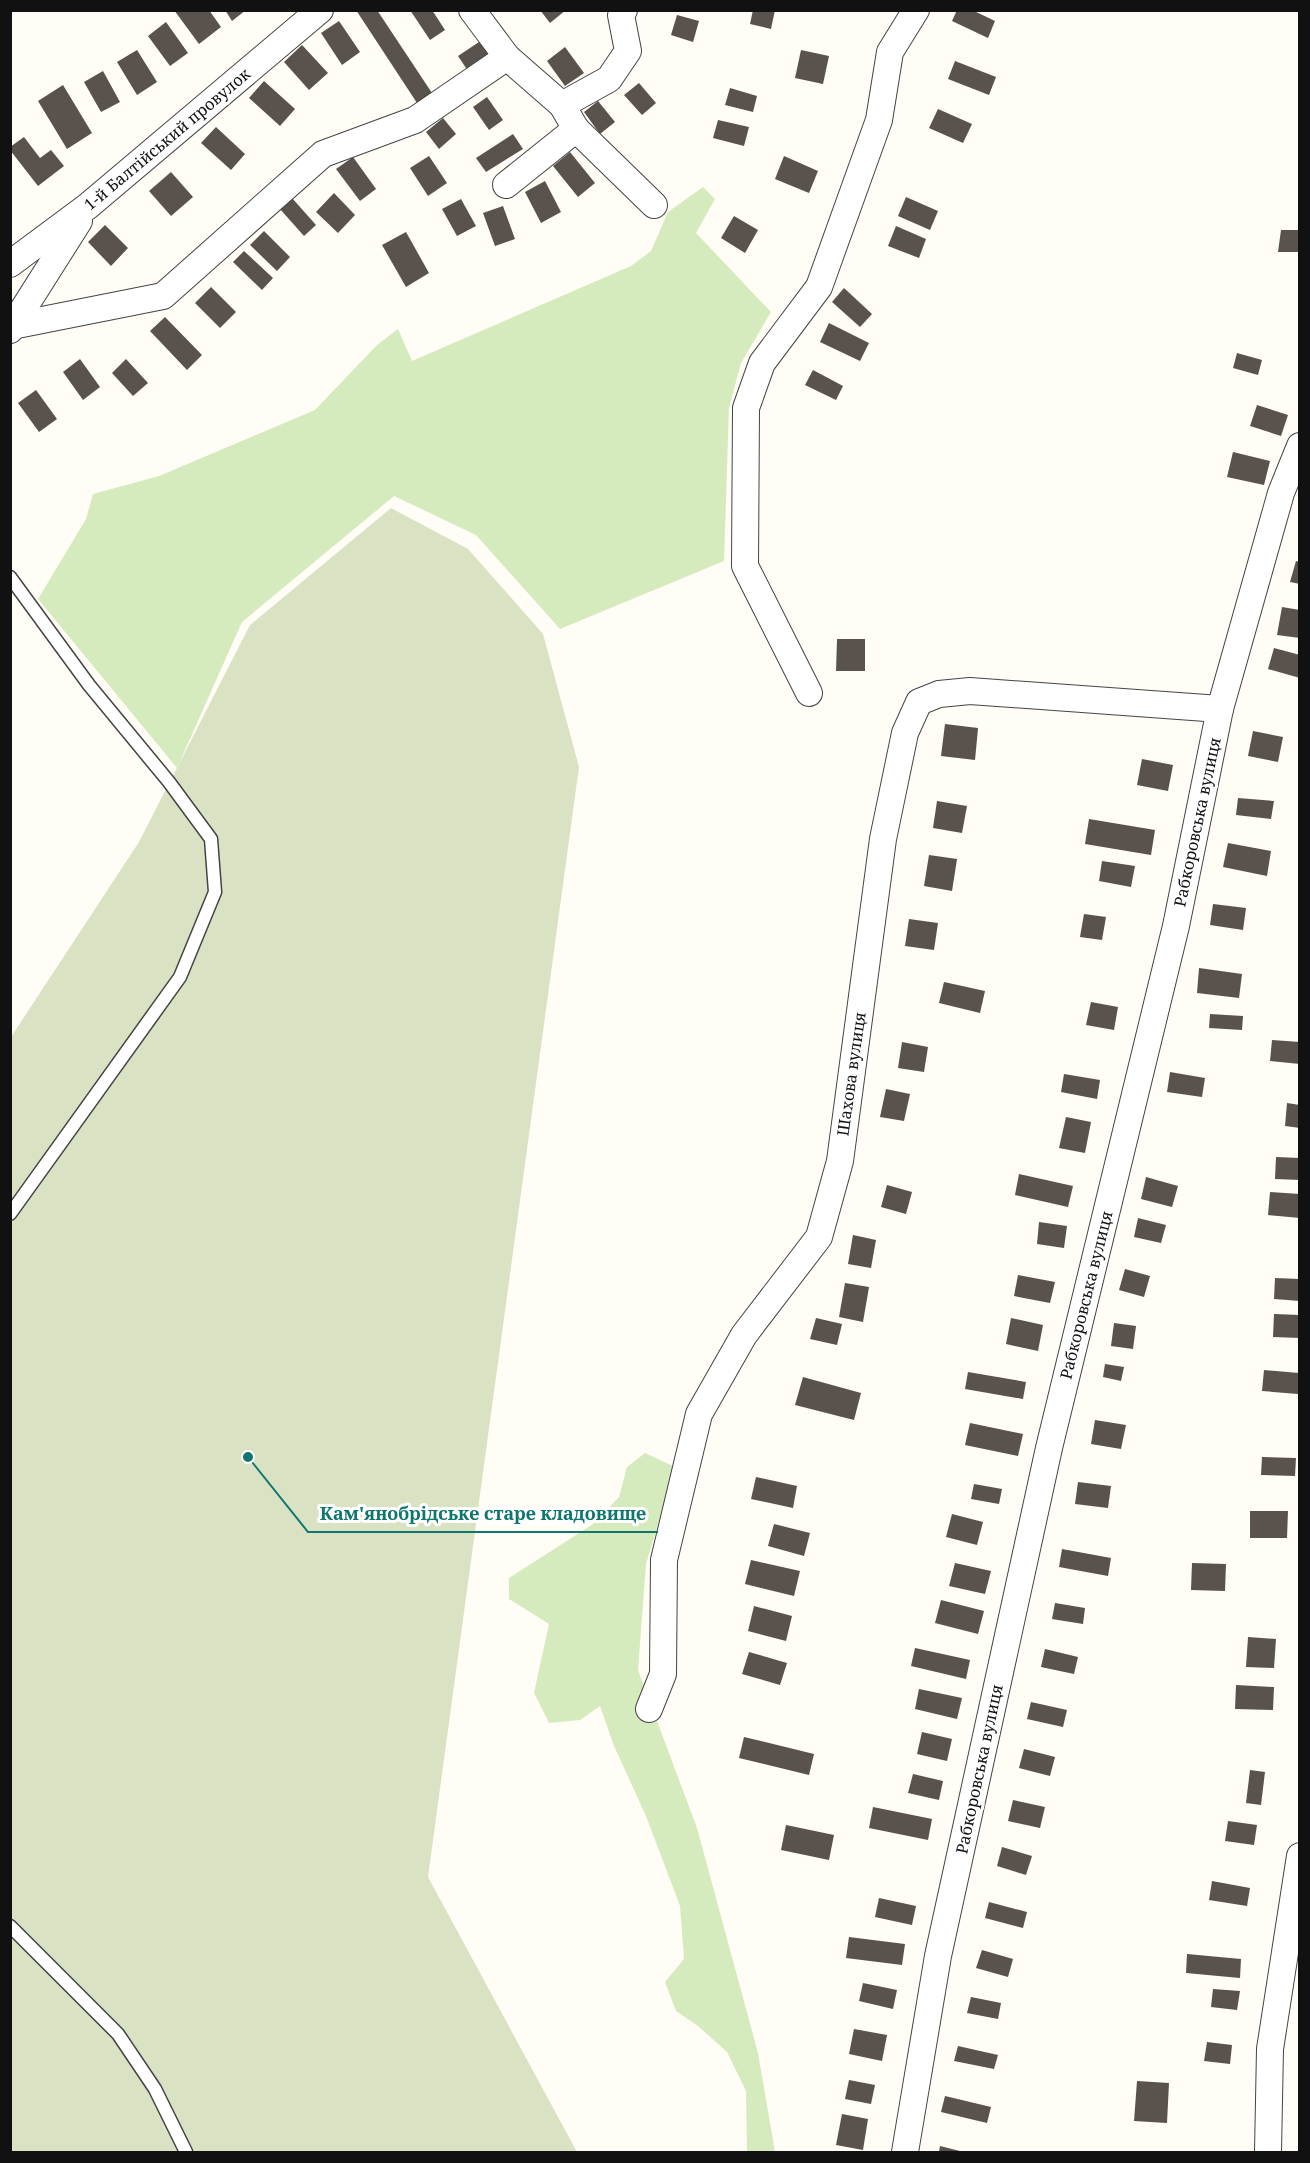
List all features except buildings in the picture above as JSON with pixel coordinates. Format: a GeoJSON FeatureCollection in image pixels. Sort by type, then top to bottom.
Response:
{"type":"FeatureCollection","features":[{"type":"Feature","properties":{"kind":"street","name":"1-й Балтійський провулок"},"geometry":{"type":"LineString","coordinates":[[10,264],[88,206],[320,10]]}},
{"type":"Feature","properties":{"kind":"street"},"geometry":{"type":"LineString","coordinates":[[472,10],[507,57],[562,105],[576,129],[654,205]]}},
{"type":"Feature","properties":{"kind":"street"},"geometry":{"type":"LineString","coordinates":[[562,105],[609,79],[628,51],[621,15],[624,10]]}},
{"type":"Feature","properties":{"kind":"street"},"geometry":{"type":"LineString","coordinates":[[809,693],[745,566],[746,408],[762,363],[819,287],[879,120],[890,52],[916,10]]}},
{"type":"Feature","properties":{"kind":"street"},"geometry":{"type":"LineString","coordinates":[[11,328],[163,296],[323,154],[415,120],[507,57]]}},
{"type":"Feature","properties":{"kind":"street"},"geometry":{"type":"LineString","coordinates":[[506,185],[576,129]]}},
{"type":"Feature","properties":{"kind":"street"},"geometry":{"type":"LineString","coordinates":[[11,328],[88,206]]}},
{"type":"Feature","properties":{"kind":"street","name":"Рабкоровська вулиця"},"geometry":{"type":"LineString","coordinates":[[905,2152],[938,1956],[1049,1448],[1176,926],[1220,709],[1281,493],[1299,446]]}},
{"type":"Feature","properties":{"kind":"street","name":"Шахова вулиця"},"geometry":{"type":"LineString","coordinates":[[650,1709],[663,1674],[664,1560],[699,1414],[744,1335],[780,1284],[819,1237],[840,1161],[883,839],[905,733],[919,702],[939,694],[970,691],[1220,709]]}},
{"type":"Feature","properties":{"kind":"street"},"geometry":{"type":"LineString","coordinates":[[1268,2152],[1270,2049],[1299,1856]]}},
{"type":"Feature","properties":{"kind":"lane"},"geometry":{"type":"LineString","coordinates":[[10,577],[89,685],[169,782],[211,839],[215,892],[180,977],[10,1214]]}},
{"type":"Feature","properties":{"kind":"lane"},"geometry":{"type":"LineString","coordinates":[[10,1926],[118,2034],[155,2090],[186,2152]]}},
{"type":"Feature","properties":{"kind":"green space"},"geometry":{"type":"Polygon","coordinates":[[[703,187],[715,199],[696,233],[771,312],[741,363],[729,408],[724,561],[560,629],[476,535],[394,496],[242,622],[177,768],[38,599],[86,519],[93,494],[159,476],[315,410],[377,345],[398,329],[412,361],[631,266],[651,251],[668,212],[703,187]]]}},
{"type":"Feature","properties":{"kind":"green space"},"geometry":{"type":"Polygon","coordinates":[[[391,508],[468,549],[543,634],[579,767],[428,1877],[577,2152],[11,2152],[11,1037],[139,842],[250,625],[391,508]]]}},
{"type":"Feature","properties":{"kind":"green space"},"geometry":{"type":"Polygon","coordinates":[[[645,1453],[675,1467],[646,1564],[638,1670],[697,1828],[758,2053],[775,2152],[747,2152],[746,2091],[727,2052],[698,2026],[676,2011],[665,1982],[684,1959],[680,1906],[646,1816],[614,1746],[600,1706],[580,1720],[549,1723],[534,1693],[549,1624],[509,1599],[509,1578],[593,1524],[619,1497],[627,1467],[645,1453]]]}},
{"type":"Feature","properties":{"kind":"place","name":"Кам'янобрідське старе кладовище"},"geometry":{"type":"Point","coordinates":[248,1457]}}]}
